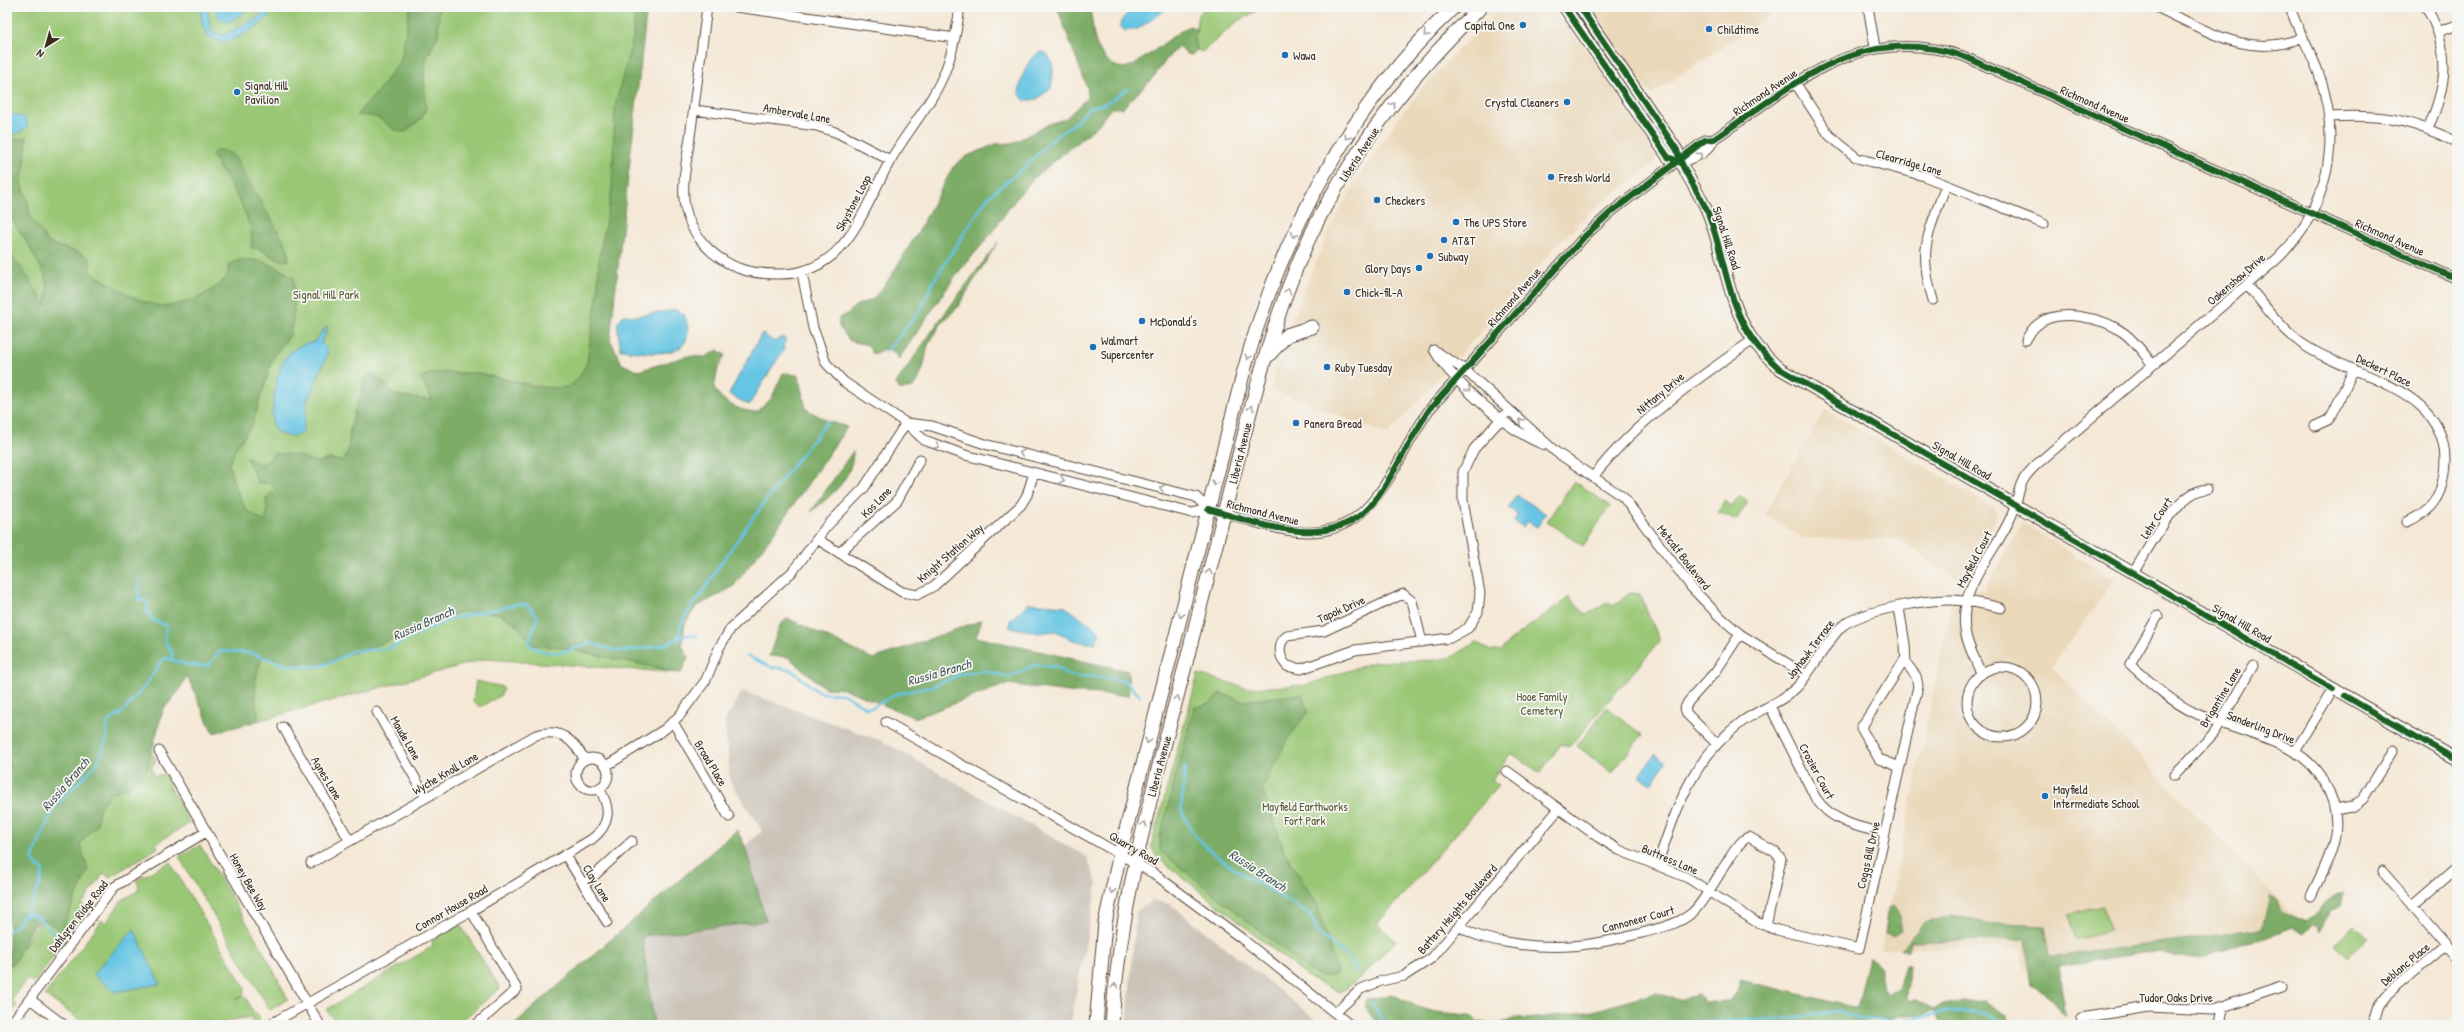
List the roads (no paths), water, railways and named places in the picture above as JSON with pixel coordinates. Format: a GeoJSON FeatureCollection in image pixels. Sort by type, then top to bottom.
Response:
{"type":"FeatureCollection","features":[{"type":"Feature","properties":{"kind":"highway","name":"Liberia Avenue"},"geometry":{"type":"LineString","coordinates":[[1096,1025],[1105,924],[1120,853],[1254,336],[1290,243],[1337,154],[1384,82],[1409,52],[1454,7]]}},
{"type":"Feature","properties":{"kind":"highway","name":"Liberia Avenue"},"geometry":{"type":"LineString","coordinates":[[1112,1025],[1120,942],[1135,862],[1263,364],[1280,313],[1303,254],[1325,207],[1351,164],[1415,76],[1481,7]]}},
{"type":"Feature","properties":{"kind":"highway"},"geometry":{"type":"LineString","coordinates":[[1263,364],[1283,339],[1301,329],[1312,327]]}},
{"type":"Feature","properties":{"kind":"main road","name":"Signal Hill Road"},"geometry":{"type":"LineString","coordinates":[[1564,7],[1668,157],[1680,162]]}},
{"type":"Feature","properties":{"kind":"main road","name":"Signal Hill Road"},"geometry":{"type":"LineString","coordinates":[[1580,7],[1677,150],[1680,162],[1708,213],[1740,317],[1753,340],[1780,368],[1796,379],[2457,760]]}},
{"type":"Feature","properties":{"kind":"main road"},"geometry":{"type":"LineString","coordinates":[[1598,57],[1603,56],[1617,74],[1637,90]]}},
{"type":"Feature","properties":{"kind":"street","name":"Skystone Loop"},"geometry":{"type":"LineString","coordinates":[[707,7],[684,192],[686,207],[696,234],[714,254],[742,270],[761,274],[802,273],[829,259],[845,244],[890,160],[947,68],[955,38],[960,7]]}},
{"type":"Feature","properties":{"kind":"street"},"geometry":{"type":"LineString","coordinates":[[736,7],[955,38]]}},
{"type":"Feature","properties":{"kind":"street"},"geometry":{"type":"LineString","coordinates":[[1868,7],[1875,47]]}},
{"type":"Feature","properties":{"kind":"street"},"geometry":{"type":"LineString","coordinates":[[2156,7],[2222,37],[2245,44],[2275,46],[2303,37]]}},
{"type":"Feature","properties":{"kind":"street","name":"Oakenshaw Drive"},"geometry":{"type":"LineString","coordinates":[[2015,504],[2019,485],[2026,474],[2247,285],[2290,246],[2311,214],[2327,170],[2331,144],[2330,117],[2319,74],[2290,7]]}},
{"type":"Feature","properties":{"kind":"street"},"geometry":{"type":"LineString","coordinates":[[2426,7],[2438,32],[2445,58],[2444,75],[2438,104],[2428,128]]}},
{"type":"Feature","properties":{"kind":"street"},"geometry":{"type":"LineString","coordinates":[[2438,32],[2457,25]]}},
{"type":"Feature","properties":{"kind":"street","name":"Richmond Avenue"},"geometry":{"type":"LineString","coordinates":[[906,423],[932,426],[988,445],[1196,497],[1208,509],[1276,528],[1302,532],[1327,530],[1356,518],[1377,498],[1429,410],[1586,235],[1610,213],[1680,162],[1692,160],[1710,148],[1714,139],[1796,84],[1839,59],[1875,47],[1921,46],[1963,56],[2457,279]]}},
{"type":"Feature","properties":{"kind":"street","name":"Clearridge Lane"},"geometry":{"type":"LineString","coordinates":[[1796,84],[1830,135],[1850,154],[1870,163],[1911,172],[2044,224]]}},
{"type":"Feature","properties":{"kind":"street","name":"Ambervale Lane"},"geometry":{"type":"LineString","coordinates":[[694,110],[817,126],[848,138],[890,160]]}},
{"type":"Feature","properties":{"kind":"street"},"geometry":{"type":"LineString","coordinates":[[2330,117],[2385,116],[2428,128],[2457,142]]}},
{"type":"Feature","properties":{"kind":"street"},"geometry":{"type":"LineString","coordinates":[[1933,300],[1924,269],[1924,250],[1946,185]]}},
{"type":"Feature","properties":{"kind":"street","name":"Richmond Avenue"},"geometry":{"type":"LineString","coordinates":[[802,273],[813,328],[826,363],[844,382],[906,423],[920,437],[944,448],[1034,473],[1192,513],[1208,509]]}},
{"type":"Feature","properties":{"kind":"street","name":"Deckert Place"},"geometry":{"type":"LineString","coordinates":[[2247,285],[2279,322],[2301,343],[2354,369],[2378,378],[2410,397],[2430,418],[2441,437],[2445,466],[2441,490],[2432,507],[2407,522]]}},
{"type":"Feature","properties":{"kind":"street"},"geometry":{"type":"LineString","coordinates":[[2026,340],[2032,329],[2044,320],[2063,316],[2085,317],[2108,324],[2126,334],[2153,366]]}},
{"type":"Feature","properties":{"kind":"street","name":"Nittany Drive"},"geometry":{"type":"LineString","coordinates":[[1593,477],[1612,453],[1648,418],[1696,379],[1753,340]]}},
{"type":"Feature","properties":{"kind":"street","name":"Metcalf Boulevard"},"geometry":{"type":"LineString","coordinates":[[1550,447],[1529,438],[1501,419],[1446,369],[1434,350],[1465,370],[1550,447],[1626,501],[1699,596],[1740,634],[1806,675]]}},
{"type":"Feature","properties":{"kind":"street"},"geometry":{"type":"LineString","coordinates":[[2315,426],[2328,420],[2332,415],[2354,369]]}},
{"type":"Feature","properties":{"kind":"street","name":"Tapok Drive"},"geometry":{"type":"LineString","coordinates":[[1422,642],[1411,599],[1407,595],[1400,595],[1324,631],[1287,636],[1281,643],[1280,656],[1287,666],[1301,669],[1355,650],[1422,642],[1456,636],[1468,628],[1478,612],[1480,593],[1463,501],[1462,480],[1470,455],[1509,410]]}},
{"type":"Feature","properties":{"kind":"street"},"geometry":{"type":"LineString","coordinates":[[606,766],[673,722],[703,685],[719,648],[732,628],[793,571],[816,539],[864,488],[906,423]]}},
{"type":"Feature","properties":{"kind":"street","name":"Kos Lane"},"geometry":{"type":"LineString","coordinates":[[839,553],[897,501],[920,459]]}},
{"type":"Feature","properties":{"kind":"street","name":"Knight Station Way"},"geometry":{"type":"LineString","coordinates":[[816,539],[902,592],[909,594],[922,593],[934,586],[1021,505],[1027,495],[1034,473]]}},
{"type":"Feature","properties":{"kind":"street","name":"Lehr Court"},"geometry":{"type":"LineString","coordinates":[[2133,573],[2179,504],[2192,493],[2207,489]]}},
{"type":"Feature","properties":{"kind":"street","name":"Mayfield Court"},"geometry":{"type":"LineString","coordinates":[[1981,673],[1965,630],[1966,601],[1974,581],[2010,520],[2015,504]]}},
{"type":"Feature","properties":{"kind":"street","name":"Jayhawk Terrace"},"geometry":{"type":"LineString","coordinates":[[1657,866],[1684,792],[1699,765],[1717,744],[1743,721],[1787,696],[1806,675],[1835,632],[1851,619],[1867,614],[1937,601],[1966,601],[2001,608]]}},
{"type":"Feature","properties":{"kind":"street"},"geometry":{"type":"LineString","coordinates":[[1899,608],[1906,644],[1905,659],[1862,728],[1879,759],[1900,767]]}},
{"type":"Feature","properties":{"kind":"street","name":"Sanderling Drive"},"geometry":{"type":"LineString","coordinates":[[2158,616],[2130,664],[2168,697],[2193,712],[2295,752],[2320,775],[2335,810],[2337,820],[2332,849],[2311,896]]}},
{"type":"Feature","properties":{"kind":"street"},"geometry":{"type":"LineString","coordinates":[[1717,744],[1687,714],[1685,708],[1688,702],[1716,671],[1740,634]]}},
{"type":"Feature","properties":{"kind":"street","name":"Coggs Bill Drive"},"geometry":{"type":"LineString","coordinates":[[1859,949],[1918,686],[1916,676],[1908,667],[1905,659]]}},
{"type":"Feature","properties":{"kind":"street","name":"Brigantine Lane"},"geometry":{"type":"LineString","coordinates":[[2174,775],[2208,740],[2253,666]]}},
{"type":"Feature","properties":{"kind":"street"},"geometry":{"type":"LineString","coordinates":[[2009,667],[2018,670],[2032,682],[2038,697],[2038,706],[2031,722],[2018,734],[2001,737],[1983,732],[1975,724],[1967,708],[1967,698],[1974,679],[1981,673],[1990,668],[2009,667]]}},
{"type":"Feature","properties":{"kind":"street"},"geometry":{"type":"LineString","coordinates":[[2295,752],[2333,689]]}},
{"type":"Feature","properties":{"kind":"street","name":"Crozier Court"},"geometry":{"type":"LineString","coordinates":[[1770,706],[1815,797],[1822,807],[1848,823],[1885,833]]}},
{"type":"Feature","properties":{"kind":"street","name":"Maude Lane"},"geometry":{"type":"LineString","coordinates":[[377,712],[426,798]]}},
{"type":"Feature","properties":{"kind":"street","name":"Broad Place"},"geometry":{"type":"LineString","coordinates":[[673,722],[729,817]]}},
{"type":"Feature","properties":{"kind":"street","name":"Quarry Road"},"geometry":{"type":"LineString","coordinates":[[886,722],[1120,853],[1168,883],[1336,1012],[1350,1025]]}},
{"type":"Feature","properties":{"kind":"street","name":"Agnes Lane"},"geometry":{"type":"LineString","coordinates":[[283,727],[350,841]]}},
{"type":"Feature","properties":{"kind":"street","name":"Wyche Knoll Lane"},"geometry":{"type":"LineString","coordinates":[[311,863],[544,732],[555,732],[568,737],[585,760]]}},
{"type":"Feature","properties":{"kind":"street"},"geometry":{"type":"LineString","coordinates":[[2335,810],[2352,807],[2363,799],[2393,750]]}},
{"type":"Feature","properties":{"kind":"street","name":"Honey Bee Way"},"geometry":{"type":"LineString","coordinates":[[159,751],[306,1004],[320,1025]]}},
{"type":"Feature","properties":{"kind":"street"},"geometry":{"type":"LineString","coordinates":[[594,758],[606,766],[606,781],[599,788],[588,789],[579,783],[577,778],[578,767],[585,760],[594,758]]}},
{"type":"Feature","properties":{"kind":"street","name":"Buttress Lane"},"geometry":{"type":"LineString","coordinates":[[1506,771],[1619,850],[1688,878],[1748,918],[1766,926],[1859,949]]}},
{"type":"Feature","properties":{"kind":"street","name":"Connor House Road"},"geometry":{"type":"LineString","coordinates":[[269,1025],[566,856],[603,830],[607,811],[604,797],[599,788]]}},
{"type":"Feature","properties":{"kind":"street","name":"Battery Heights Boulevard"},"geometry":{"type":"LineString","coordinates":[[1336,1012],[1362,989],[1376,982],[1404,976],[1422,966],[1459,926],[1559,809]]}},
{"type":"Feature","properties":{"kind":"street","name":"Dahlgren Ridge Road"},"geometry":{"type":"LineString","coordinates":[[10,1025],[116,886],[206,832]]}},
{"type":"Feature","properties":{"kind":"street","name":"Cannoneer Court"},"geometry":{"type":"LineString","coordinates":[[1459,926],[1486,939],[1543,947],[1569,948],[1630,936],[1676,924],[1693,912],[1710,892],[1738,844],[1746,838],[1753,838],[1779,855],[1781,865],[1766,926]]}},
{"type":"Feature","properties":{"kind":"street"},"geometry":{"type":"LineString","coordinates":[[584,885],[632,841]]}},
{"type":"Feature","properties":{"kind":"street","name":"Clay Lane"},"geometry":{"type":"LineString","coordinates":[[566,856],[607,922]]}},
{"type":"Feature","properties":{"kind":"street"},"geometry":{"type":"LineString","coordinates":[[2412,906],[2457,867]]}},
{"type":"Feature","properties":{"kind":"street","name":"Deblanc Place"},"geometry":{"type":"LineString","coordinates":[[2382,871],[2457,957]]}},
{"type":"Feature","properties":{"kind":"street"},"geometry":{"type":"LineString","coordinates":[[471,911],[517,989],[476,1025]]}},
{"type":"Feature","properties":{"kind":"street","name":"Deblanc Place"},"geometry":{"type":"LineString","coordinates":[[2373,1025],[2379,1005],[2386,996],[2446,945]]}},
{"type":"Feature","properties":{"kind":"street","name":"Tudor Oaks Drive"},"geometry":{"type":"LineString","coordinates":[[2082,1018],[2148,1007],[2213,1010],[2281,987]]}},
{"type":"Feature","properties":{"kind":"street"},"geometry":{"type":"LineString","coordinates":[[30,1000],[64,1025]]}},
{"type":"Feature","properties":{"kind":"street","name":"Tudor Oaks Drive"},"geometry":{"type":"LineString","coordinates":[[2219,1025],[2222,1008]]}},
{"type":"Feature","properties":{"kind":"water"},"geometry":{"type":"Polygon","coordinates":[[[200,7],[207,7],[211,30],[222,36],[258,18],[268,7],[274,7],[271,13],[260,24],[236,38],[222,42],[215,40],[207,34],[201,19],[200,7]]]}},
{"type":"Feature","properties":{"kind":"water"},"geometry":{"type":"Polygon","coordinates":[[[217,7],[253,7],[228,22],[219,18],[217,7]]]}},
{"type":"Feature","properties":{"kind":"water"},"geometry":{"type":"Polygon","coordinates":[[[1138,7],[1169,7],[1138,29],[1125,31],[1120,26],[1122,20],[1126,15],[1138,7]]]}},
{"type":"Feature","properties":{"kind":"water"},"geometry":{"type":"Polygon","coordinates":[[[1040,52],[1044,52],[1048,55],[1052,64],[1053,74],[1051,88],[1037,99],[1025,101],[1019,94],[1021,82],[1031,59],[1040,52]]]}},
{"type":"Feature","properties":{"kind":"water"},"geometry":{"type":"Polygon","coordinates":[[[7,113],[24,117],[28,125],[24,130],[13,134],[7,134],[7,113]]]}},
{"type":"Feature","properties":{"kind":"water"},"geometry":{"type":"Polygon","coordinates":[[[675,310],[684,314],[688,330],[686,341],[680,348],[670,352],[658,353],[621,350],[617,324],[623,315],[637,316],[675,310]]]}},
{"type":"Feature","properties":{"kind":"water"},"geometry":{"type":"Polygon","coordinates":[[[327,326],[327,331],[321,343],[327,349],[327,356],[307,401],[303,432],[295,436],[284,435],[273,428],[272,422],[274,396],[282,364],[295,348],[314,342],[327,326]]]}},
{"type":"Feature","properties":{"kind":"water"},"geometry":{"type":"Polygon","coordinates":[[[762,333],[774,342],[782,337],[786,340],[783,345],[784,349],[749,405],[729,394],[762,333]]]}},
{"type":"Feature","properties":{"kind":"water"},"geometry":{"type":"Polygon","coordinates":[[[1517,495],[1546,514],[1537,527],[1527,521],[1523,527],[1514,521],[1518,514],[1508,508],[1517,495]]]}},
{"type":"Feature","properties":{"kind":"water"},"geometry":{"type":"Polygon","coordinates":[[[1029,603],[1064,606],[1093,626],[1100,633],[1095,643],[1084,643],[1074,640],[1056,631],[1038,633],[1010,627],[1010,620],[1029,603]]]}},
{"type":"Feature","properties":{"kind":"water"},"geometry":{"type":"Polygon","coordinates":[[[1655,754],[1666,762],[1651,784],[1639,776],[1655,754]]]}},
{"type":"Feature","properties":{"kind":"water"},"geometry":{"type":"Polygon","coordinates":[[[134,929],[160,984],[115,992],[93,974],[134,929]]]}},
{"type":"Feature","properties":{"kind":"waterway"},"geometry":{"type":"LineString","coordinates":[[886,352],[921,310],[933,282],[987,198],[1028,164],[1049,142],[1076,122],[1089,108],[1107,103],[1128,89]]}},
{"type":"Feature","properties":{"kind":"waterway"},"geometry":{"type":"LineString","coordinates":[[678,640],[684,618],[702,594],[734,544],[828,421]]}},
{"type":"Feature","properties":{"kind":"waterway"},"geometry":{"type":"LineString","coordinates":[[140,577],[138,600],[146,601],[148,604],[146,611],[150,614],[152,620],[166,625],[165,642],[172,652],[172,659]]}},
{"type":"Feature","properties":{"kind":"waterway","name":"Russia Branch"},"geometry":{"type":"LineString","coordinates":[[7,932],[13,928],[25,913],[31,904],[39,885],[43,869],[38,867],[32,859],[54,808],[98,762],[107,738],[107,725],[109,721],[122,713],[146,685],[161,661],[166,658],[189,665],[208,666],[220,651],[251,653],[286,665],[317,667],[335,661],[353,651],[388,649],[450,619],[519,604],[527,605],[537,616],[536,624],[529,643],[530,646],[546,652],[553,653],[567,651],[589,643],[618,651],[627,651],[664,645],[686,635],[697,636]]}},
{"type":"Feature","properties":{"kind":"waterway","name":"Russia Branch"},"geometry":{"type":"LineString","coordinates":[[748,656],[771,667],[791,670],[816,690],[822,693],[843,694],[867,708],[873,707],[896,694],[934,686],[961,674],[985,671],[1009,677],[1035,665],[1057,667],[1066,674],[1078,677],[1090,676],[1125,681],[1140,696]]}},
{"type":"Feature","properties":{"kind":"waterway","name":"Russia Branch"},"geometry":{"type":"LineString","coordinates":[[1185,767],[1181,810],[1194,835],[1213,853],[1236,870],[1310,914],[1317,932],[1349,958],[1356,972]]}},
{"type":"Feature","properties":{"kind":"waterway"},"geometry":{"type":"LineString","coordinates":[[21,917],[32,914],[39,918],[62,942]]}},
{"type":"Feature","properties":{"kind":"waterway","name":"Russia Branch"},"geometry":{"type":"LineString","coordinates":[[1372,1003],[1383,1021],[1389,1025]]}},
{"type":"Feature","properties":{"kind":"waterway","name":"Russia Branch"},"geometry":{"type":"LineString","coordinates":[[1621,1025],[1781,1019],[1839,1012],[1863,1019],[1899,1021],[1947,1012],[1975,1011],[1987,1013],[2008,1025]]}},
{"type":"Feature","properties":{"kind":"place","name":"Capital One"},"geometry":{"type":"Point","coordinates":[1523,25]}},
{"type":"Feature","properties":{"kind":"place","name":"Childtime"},"geometry":{"type":"Point","coordinates":[1709,29]}},
{"type":"Feature","properties":{"kind":"place","name":"Wawa"},"geometry":{"type":"Point","coordinates":[1285,55]}},
{"type":"Feature","properties":{"kind":"place","name":"Signal Hill Pavilion"},"geometry":{"type":"Point","coordinates":[237,92]}},
{"type":"Feature","properties":{"kind":"place","name":"Crystal Cleaners"},"geometry":{"type":"Point","coordinates":[1567,102]}},
{"type":"Feature","properties":{"kind":"place","name":"Fresh World"},"geometry":{"type":"Point","coordinates":[1551,177]}},
{"type":"Feature","properties":{"kind":"place","name":"Checkers"},"geometry":{"type":"Point","coordinates":[1377,200]}},
{"type":"Feature","properties":{"kind":"place","name":"The UPS Store"},"geometry":{"type":"Point","coordinates":[1456,222]}},
{"type":"Feature","properties":{"kind":"place","name":"AT&T"},"geometry":{"type":"Point","coordinates":[1444,240]}},
{"type":"Feature","properties":{"kind":"place","name":"Subway"},"geometry":{"type":"Point","coordinates":[1430,256]}},
{"type":"Feature","properties":{"kind":"place","name":"Glory Days"},"geometry":{"type":"Point","coordinates":[1419,268]}},
{"type":"Feature","properties":{"kind":"place","name":"Chick-fil-A"},"geometry":{"type":"Point","coordinates":[1347,292]}},
{"type":"Feature","properties":{"kind":"place","name":"McDonald's"},"geometry":{"type":"Point","coordinates":[1142,321]}},
{"type":"Feature","properties":{"kind":"place","name":"Walmart Supercenter"},"geometry":{"type":"Point","coordinates":[1093,347]}},
{"type":"Feature","properties":{"kind":"place","name":"Ruby Tuesday"},"geometry":{"type":"Point","coordinates":[1327,367]}},
{"type":"Feature","properties":{"kind":"place","name":"Panera Bread"},"geometry":{"type":"Point","coordinates":[1296,423]}},
{"type":"Feature","properties":{"kind":"place","name":"Mayfield Intermediate School"},"geometry":{"type":"Point","coordinates":[2045,796]}},
{"type":"Feature","properties":{"kind":"park label","name":"Signal Hill Park"},"geometry":{"type":"Point","coordinates":[326,294]}},
{"type":"Feature","properties":{"kind":"park label","name":"Hooe Family Cemetery"},"geometry":{"type":"Point","coordinates":[1542,703]}},
{"type":"Feature","properties":{"kind":"park label","name":"Mayfield Earthworks Fort Park"},"geometry":{"type":"Point","coordinates":[1305,813]}}]}
